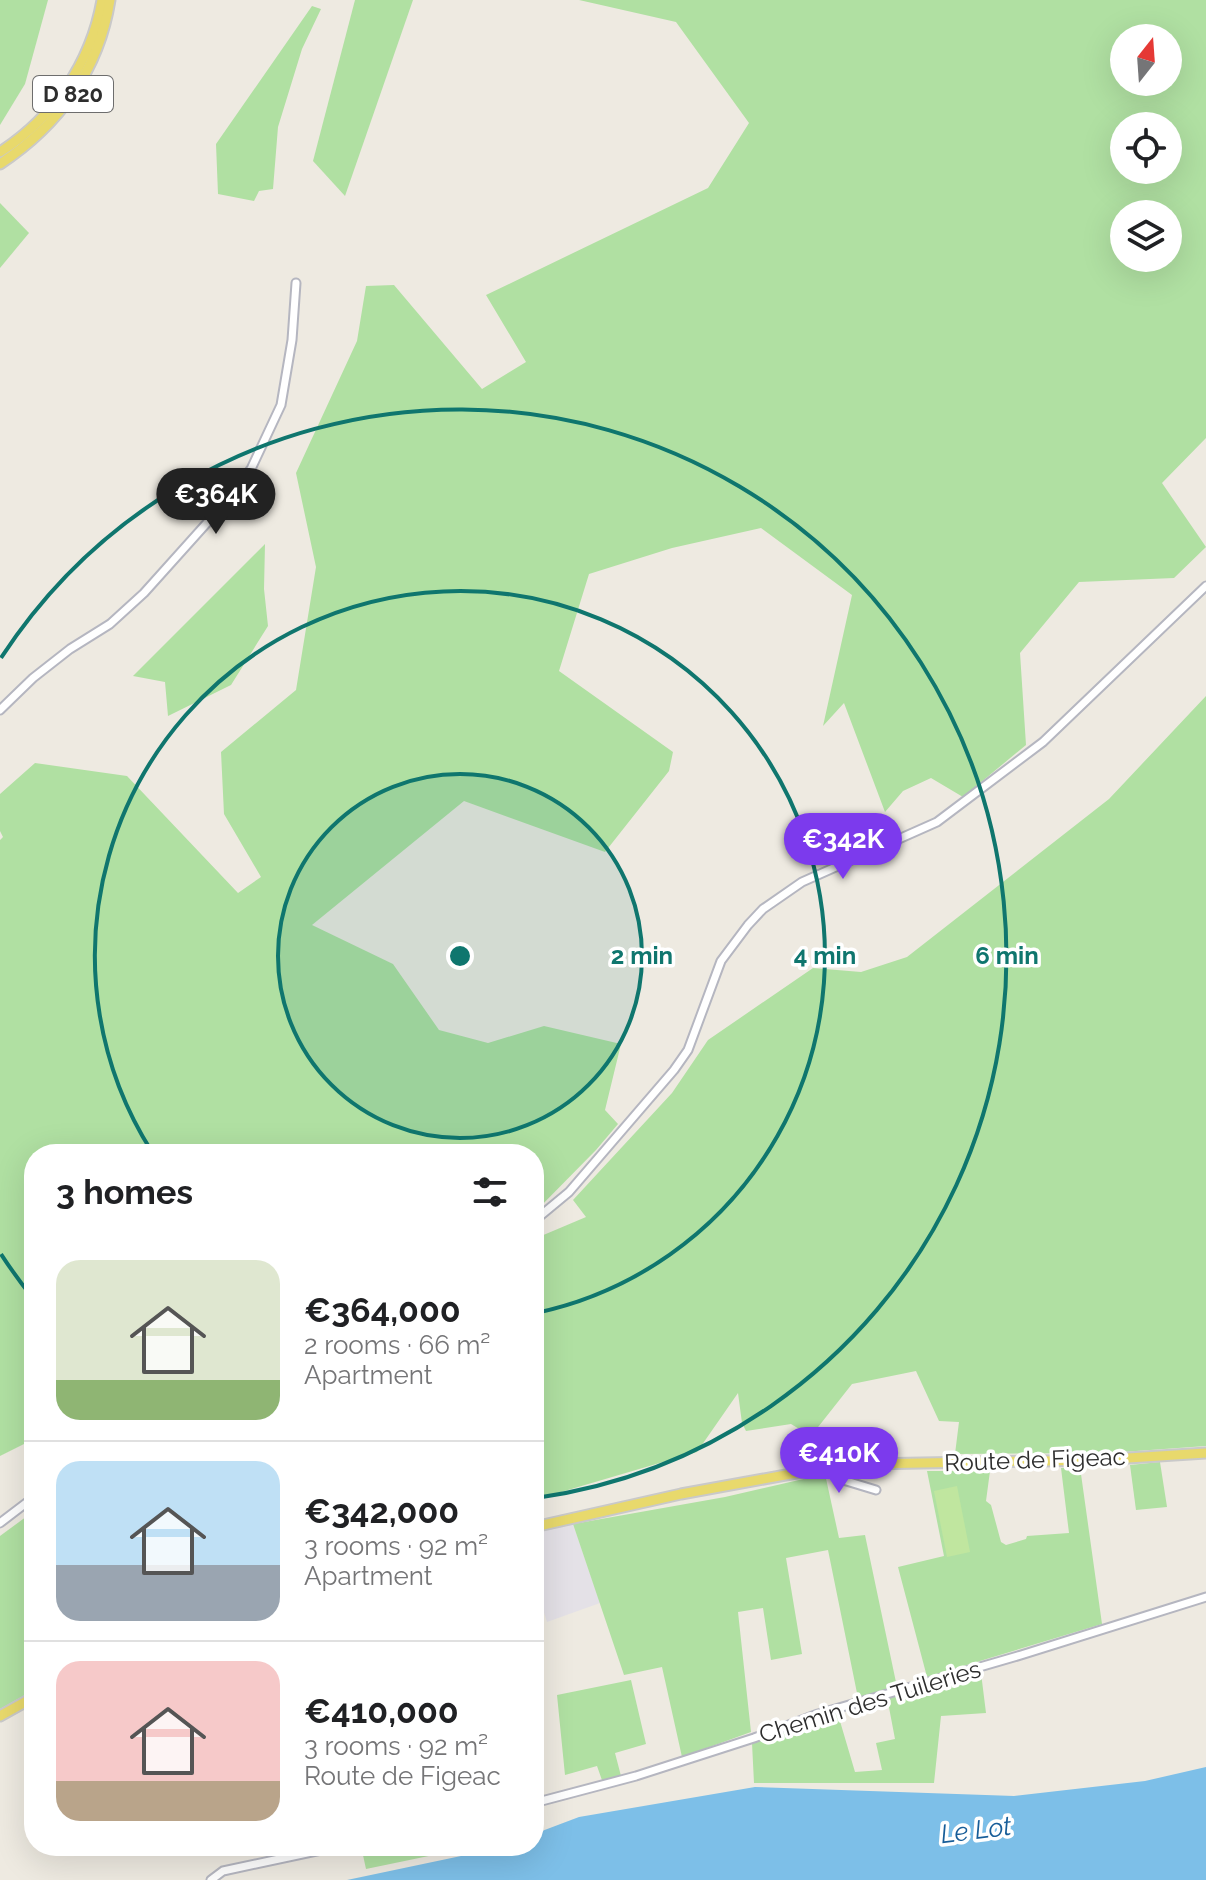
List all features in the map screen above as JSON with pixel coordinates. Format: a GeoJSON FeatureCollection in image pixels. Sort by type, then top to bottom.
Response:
{"type":"FeatureCollection","features":[{"type":"Feature","properties":{"kind":"main road","name":"D 820"},"geometry":{"type":"LineString","coordinates":[[0,152],[40,121],[58,99],[86,52],[102,0]]}},
{"type":"Feature","properties":{"kind":"main road","name":"D 820"},"geometry":{"type":"LineString","coordinates":[[0,164],[22,149],[65,107],[93,59],[102,37],[110,0]]}},
{"type":"Feature","properties":{"kind":"main road","name":"Route de Figeac"},"geometry":{"type":"LineString","coordinates":[[544,1525],[681,1494],[824,1468],[867,1464],[1097,1460],[1206,1453]]}},
{"type":"Feature","properties":{"kind":"main road"},"geometry":{"type":"LineString","coordinates":[[0,1716],[24,1703]]}},
{"type":"Feature","properties":{"kind":"street"},"geometry":{"type":"LineString","coordinates":[[0,710],[33,678],[70,649],[110,624],[144,593],[251,469],[281,405],[292,340],[296,283]]}},
{"type":"Feature","properties":{"kind":"street"},"geometry":{"type":"LineString","coordinates":[[544,1213],[569,1192],[674,1070],[688,1050],[721,961],[763,909],[802,882],[937,822],[1043,742],[1206,586]]}},
{"type":"Feature","properties":{"kind":"street"},"geometry":{"type":"LineString","coordinates":[[824,1468],[843,1480],[876,1490]]}},
{"type":"Feature","properties":{"kind":"street"},"geometry":{"type":"LineString","coordinates":[[0,1523],[24,1505]]}},
{"type":"Feature","properties":{"kind":"street","name":"Chemin des Tuileries"},"geometry":{"type":"LineString","coordinates":[[544,1800],[636,1776],[758,1737],[818,1714],[1206,1597]]}},
{"type":"Feature","properties":{"kind":"street"},"geometry":{"type":"LineString","coordinates":[[211,1880],[223,1871],[293,1856]]}},
{"type":"Feature","properties":{"kind":"shaded area"},"geometry":{"type":"Polygon","coordinates":[[[573,1524],[600,1603],[547,1622],[544,1613],[544,1531],[573,1524]]]}},
{"type":"Feature","properties":{"kind":"green space"},"geometry":{"type":"Polygon","coordinates":[[[0,0],[48,0],[25,84],[0,125],[0,0]]]}},
{"type":"Feature","properties":{"kind":"green space"},"geometry":{"type":"Polygon","coordinates":[[[355,0],[413,0],[345,196],[313,161],[355,0]]]}},
{"type":"Feature","properties":{"kind":"green space"},"geometry":{"type":"Polygon","coordinates":[[[579,0],[1206,0],[1206,438],[1162,483],[1206,547],[1174,578],[1079,582],[1020,653],[1026,745],[963,797],[931,778],[903,791],[885,812],[844,703],[823,726],[852,595],[761,528],[672,548],[589,574],[559,671],[673,752],[669,771],[605,852],[464,801],[312,925],[393,964],[439,1030],[488,1043],[544,1026],[621,1044],[605,1110],[618,1124],[544,1203],[544,1144],[24,1144],[24,1444],[0,1456],[0,840],[3,837],[0,831],[0,794],[35,763],[127,776],[238,893],[261,877],[224,814],[221,752],[296,690],[316,567],[296,473],[357,341],[366,286],[394,285],[482,389],[526,362],[486,295],[708,188],[749,123],[676,22],[579,0]]]}},
{"type":"Feature","properties":{"kind":"green space"},"geometry":{"type":"Polygon","coordinates":[[[312,6],[321,9],[302,49],[278,127],[273,189],[259,191],[254,201],[218,194],[216,144],[312,6]]]}},
{"type":"Feature","properties":{"kind":"green space"},"geometry":{"type":"Polygon","coordinates":[[[0,203],[29,233],[0,268],[0,203]]]}},
{"type":"Feature","properties":{"kind":"green space"},"geometry":{"type":"Polygon","coordinates":[[[265,544],[264,589],[268,626],[231,685],[168,716],[165,682],[133,676],[265,544]]]}},
{"type":"Feature","properties":{"kind":"green space"},"geometry":{"type":"Polygon","coordinates":[[[1206,696],[1206,1446],[1108,1453],[955,1454],[959,1422],[939,1421],[916,1371],[852,1384],[811,1436],[791,1424],[746,1431],[738,1393],[697,1452],[544,1497],[544,1235],[586,1217],[573,1200],[672,1093],[708,1040],[813,968],[861,972],[907,957],[1109,799],[1206,696]]]}},
{"type":"Feature","properties":{"kind":"green space"},"geometry":{"type":"Polygon","coordinates":[[[1160,1462],[1167,1507],[1136,1510],[1130,1465],[1160,1462]]]}},
{"type":"Feature","properties":{"kind":"green space"},"geometry":{"type":"Polygon","coordinates":[[[1080,1467],[1102,1624],[927,1677],[898,1567],[944,1556],[927,1471],[990,1471],[986,1501],[991,1505],[1001,1542],[1006,1545],[1027,1536],[1069,1533],[1061,1468],[1080,1467]]]}},
{"type":"Feature","properties":{"kind":"green space"},"geometry":{"type":"Polygon","coordinates":[[[825,1474],[839,1538],[865,1535],[897,1687],[858,1698],[828,1550],[786,1558],[802,1654],[771,1660],[763,1608],[738,1612],[751,1732],[682,1757],[662,1667],[624,1675],[573,1524],[725,1497],[825,1474]]]}},
{"type":"Feature","properties":{"kind":"green space"},"geometry":{"type":"Polygon","coordinates":[[[957,1486],[970,1552],[947,1557],[934,1491],[957,1486]]]}},
{"type":"Feature","properties":{"kind":"green space"},"geometry":{"type":"Polygon","coordinates":[[[24,1518],[24,1696],[0,1709],[0,1536],[24,1518]]]}},
{"type":"Feature","properties":{"kind":"green space"},"geometry":{"type":"Polygon","coordinates":[[[981,1673],[986,1713],[941,1716],[934,1783],[754,1783],[752,1743],[837,1711],[855,1772],[882,1770],[876,1743],[895,1739],[887,1697],[981,1673]]]}},
{"type":"Feature","properties":{"kind":"green space"},"geometry":{"type":"Polygon","coordinates":[[[631,1680],[646,1744],[615,1753],[621,1776],[603,1783],[597,1766],[565,1775],[557,1695],[631,1680]]]}},
{"type":"Feature","properties":{"kind":"green space"},"geometry":{"type":"Polygon","coordinates":[[[363,1856],[429,1856],[366,1869],[363,1856]]]}},
{"type":"Feature","properties":{"kind":"water","name":"Le Lot"},"geometry":{"type":"Polygon","coordinates":[[[1206,1767],[1206,1880],[347,1880],[461,1856],[544,1856],[544,1830],[579,1817],[755,1787],[1014,1796],[1145,1781],[1206,1767]]]}}]}
